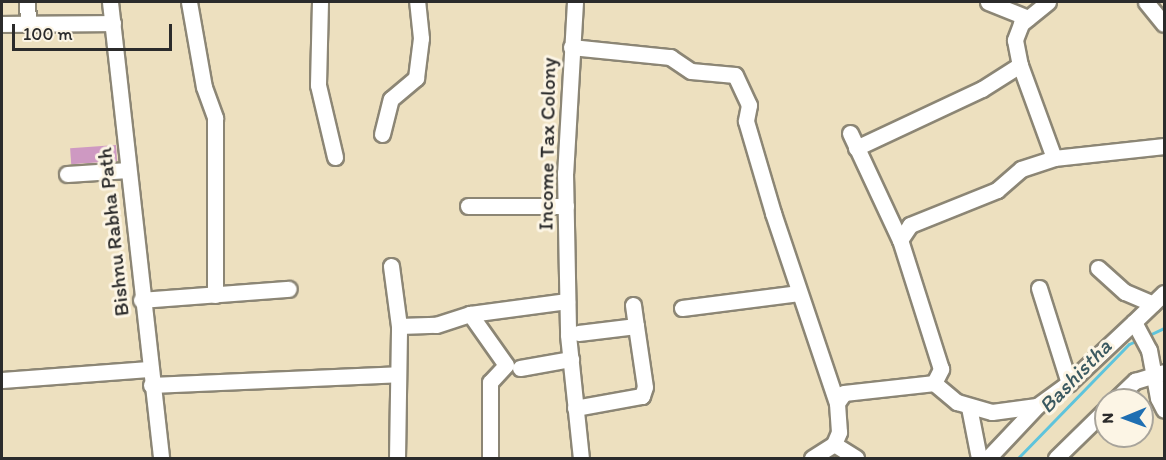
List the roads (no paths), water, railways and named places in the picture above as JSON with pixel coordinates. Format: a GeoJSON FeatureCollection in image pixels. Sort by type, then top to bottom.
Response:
{"type":"FeatureCollection","features":[{"type":"Feature","properties":{"kind":"street"},"geometry":{"type":"LineString","coordinates":[[27,2],[28,22]]}},
{"type":"Feature","properties":{"kind":"street","name":"Bishnu Rabha Path"},"geometry":{"type":"LineString","coordinates":[[110,2],[160,459]]}},
{"type":"Feature","properties":{"kind":"street"},"geometry":{"type":"LineString","coordinates":[[189,2],[204,87],[215,118],[215,295]]}},
{"type":"Feature","properties":{"kind":"street"},"geometry":{"type":"LineString","coordinates":[[320,2],[318,85],[335,157]]}},
{"type":"Feature","properties":{"kind":"street"},"geometry":{"type":"LineString","coordinates":[[382,134],[391,99],[416,78],[421,38],[417,2]]}},
{"type":"Feature","properties":{"kind":"street","name":"Income Tax Colony"},"geometry":{"type":"LineString","coordinates":[[575,2],[571,47],[566,206],[567,294],[581,459]]}},
{"type":"Feature","properties":{"kind":"street"},"geometry":{"type":"LineString","coordinates":[[988,2],[1028,18]]}},
{"type":"Feature","properties":{"kind":"street"},"geometry":{"type":"LineString","coordinates":[[1048,2],[1028,18],[1015,40],[1020,65],[1054,158]]}},
{"type":"Feature","properties":{"kind":"street"},"geometry":{"type":"LineString","coordinates":[[1146,2],[1164,24]]}},
{"type":"Feature","properties":{"kind":"street"},"geometry":{"type":"LineString","coordinates":[[2,24],[112,23]]}},
{"type":"Feature","properties":{"kind":"street"},"geometry":{"type":"LineString","coordinates":[[571,47],[670,57],[692,71],[735,75],[749,105],[746,122],[799,293],[837,403],[839,432],[834,444],[812,459]]}},
{"type":"Feature","properties":{"kind":"street"},"geometry":{"type":"LineString","coordinates":[[934,383],[941,369],[900,240],[853,140],[982,89],[1020,65]]}},
{"type":"Feature","properties":{"kind":"street"},"geometry":{"type":"LineString","coordinates":[[900,240],[910,225],[997,190],[1021,169],[1054,158],[1164,146]]}},
{"type":"Feature","properties":{"kind":"street"},"geometry":{"type":"LineString","coordinates":[[67,174],[128,170]]}},
{"type":"Feature","properties":{"kind":"street"},"geometry":{"type":"LineString","coordinates":[[468,206],[566,206]]}},
{"type":"Feature","properties":{"kind":"street"},"geometry":{"type":"LineString","coordinates":[[391,266],[399,326],[397,459]]}},
{"type":"Feature","properties":{"kind":"street"},"geometry":{"type":"LineString","coordinates":[[1098,268],[1125,292],[1153,304]]}},
{"type":"Feature","properties":{"kind":"street"},"geometry":{"type":"LineString","coordinates":[[1039,288],[1069,383]]}},
{"type":"Feature","properties":{"kind":"street"},"geometry":{"type":"LineString","coordinates":[[141,300],[290,290]]}},
{"type":"Feature","properties":{"kind":"street"},"geometry":{"type":"LineString","coordinates":[[682,309],[799,293]]}},
{"type":"Feature","properties":{"kind":"street"},"geometry":{"type":"LineString","coordinates":[[988,459],[1037,406],[1069,383],[1137,326],[1164,293]]}},
{"type":"Feature","properties":{"kind":"street"},"geometry":{"type":"LineString","coordinates":[[399,326],[436,325],[470,314],[567,294]]}},
{"type":"Feature","properties":{"kind":"street"},"geometry":{"type":"LineString","coordinates":[[575,408],[642,396],[645,387],[633,305]]}},
{"type":"Feature","properties":{"kind":"street"},"geometry":{"type":"LineString","coordinates":[[470,314],[506,365],[490,382],[490,459]]}},
{"type":"Feature","properties":{"kind":"street"},"geometry":{"type":"LineString","coordinates":[[578,333],[636,326]]}},
{"type":"Feature","properties":{"kind":"street"},"geometry":{"type":"LineString","coordinates":[[1137,326],[1159,375],[1164,410]]}},
{"type":"Feature","properties":{"kind":"street"},"geometry":{"type":"LineString","coordinates":[[520,368],[571,359]]}},
{"type":"Feature","properties":{"kind":"street"},"geometry":{"type":"LineString","coordinates":[[2,380],[398,374]]}},
{"type":"Feature","properties":{"kind":"street"},"geometry":{"type":"LineString","coordinates":[[1128,388],[1135,381],[1159,375]]}},
{"type":"Feature","properties":{"kind":"street"},"geometry":{"type":"LineString","coordinates":[[837,403],[844,393],[934,383],[957,402],[992,412],[1037,406]]}},
{"type":"Feature","properties":{"kind":"street"},"geometry":{"type":"LineString","coordinates":[[969,406],[979,459]]}},
{"type":"Feature","properties":{"kind":"street"},"geometry":{"type":"LineString","coordinates":[[1056,459],[1094,421]]}},
{"type":"Feature","properties":{"kind":"street"},"geometry":{"type":"LineString","coordinates":[[834,444],[855,459]]}},
{"type":"Feature","properties":{"kind":"waterway","name":"Bashistha"},"geometry":{"type":"LineString","coordinates":[[1147,336],[1164,328]]}},
{"type":"Feature","properties":{"kind":"waterway","name":"Bashistha"},"geometry":{"type":"LineString","coordinates":[[1018,458],[1129,344],[1138,340]]}}]}
